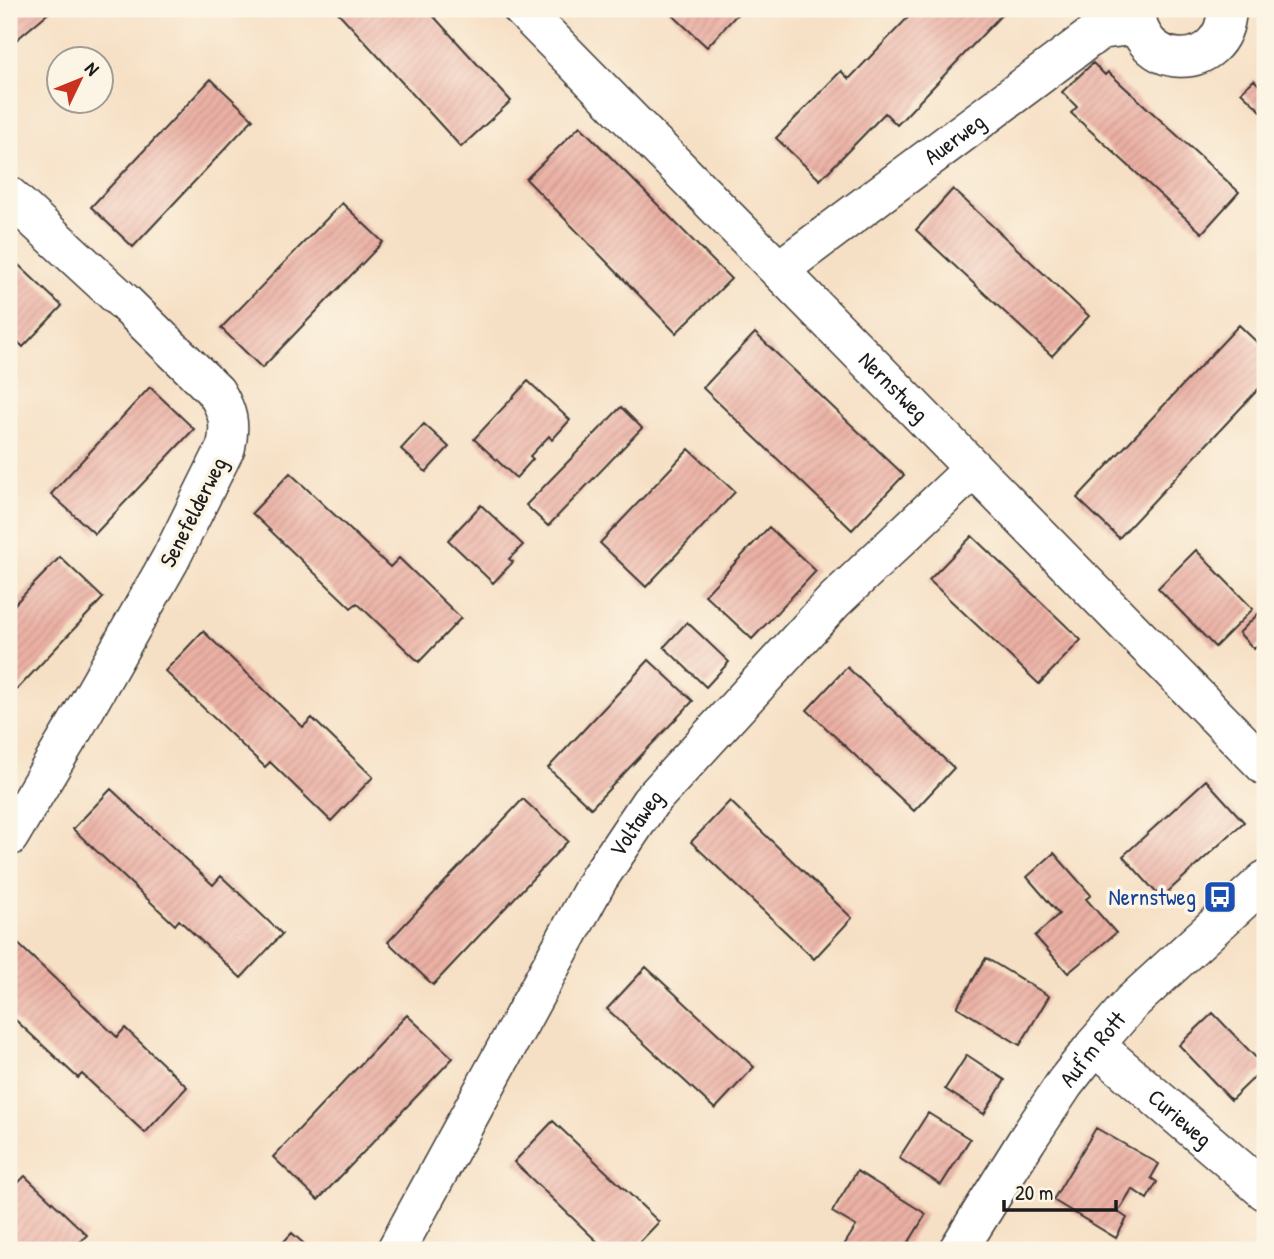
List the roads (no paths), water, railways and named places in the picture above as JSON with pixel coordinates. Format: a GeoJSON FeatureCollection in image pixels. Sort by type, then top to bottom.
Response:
{"type":"FeatureCollection","features":[{"type":"Feature","properties":{"kind":"street","name":"Nernstweg"},"geometry":{"type":"LineString","coordinates":[[522,9],[1265,766]]}},
{"type":"Feature","properties":{"kind":"street","name":"Auerweg"},"geometry":{"type":"LineString","coordinates":[[779,270],[1100,30],[1138,17],[1145,39],[1159,52],[1177,58],[1195,57],[1209,50],[1220,39],[1226,24],[1227,9]]}},
{"type":"Feature","properties":{"kind":"street","name":"Senefelderweg"},"geometry":{"type":"LineString","coordinates":[[9,196],[123,301],[216,392],[224,405],[230,432],[226,447],[170,560],[9,837]]}},
{"type":"Feature","properties":{"kind":"street","name":"Voltaweg"},"geometry":{"type":"LineString","coordinates":[[396,1250],[600,878],[650,802],[834,601],[973,469]]}},
{"type":"Feature","properties":{"kind":"street","name":"Auf'm Rott"},"geometry":{"type":"LineString","coordinates":[[958,1250],[1065,1083],[1095,1045],[1132,1002],[1265,880]]}},
{"type":"Feature","properties":{"kind":"street","name":"Curieweg"},"geometry":{"type":"LineString","coordinates":[[1095,1045],[1265,1191]]}},
{"type":"Feature","properties":{"kind":"place","name":"Nernstweg"},"geometry":{"type":"Point","coordinates":[1220,897]}}]}
